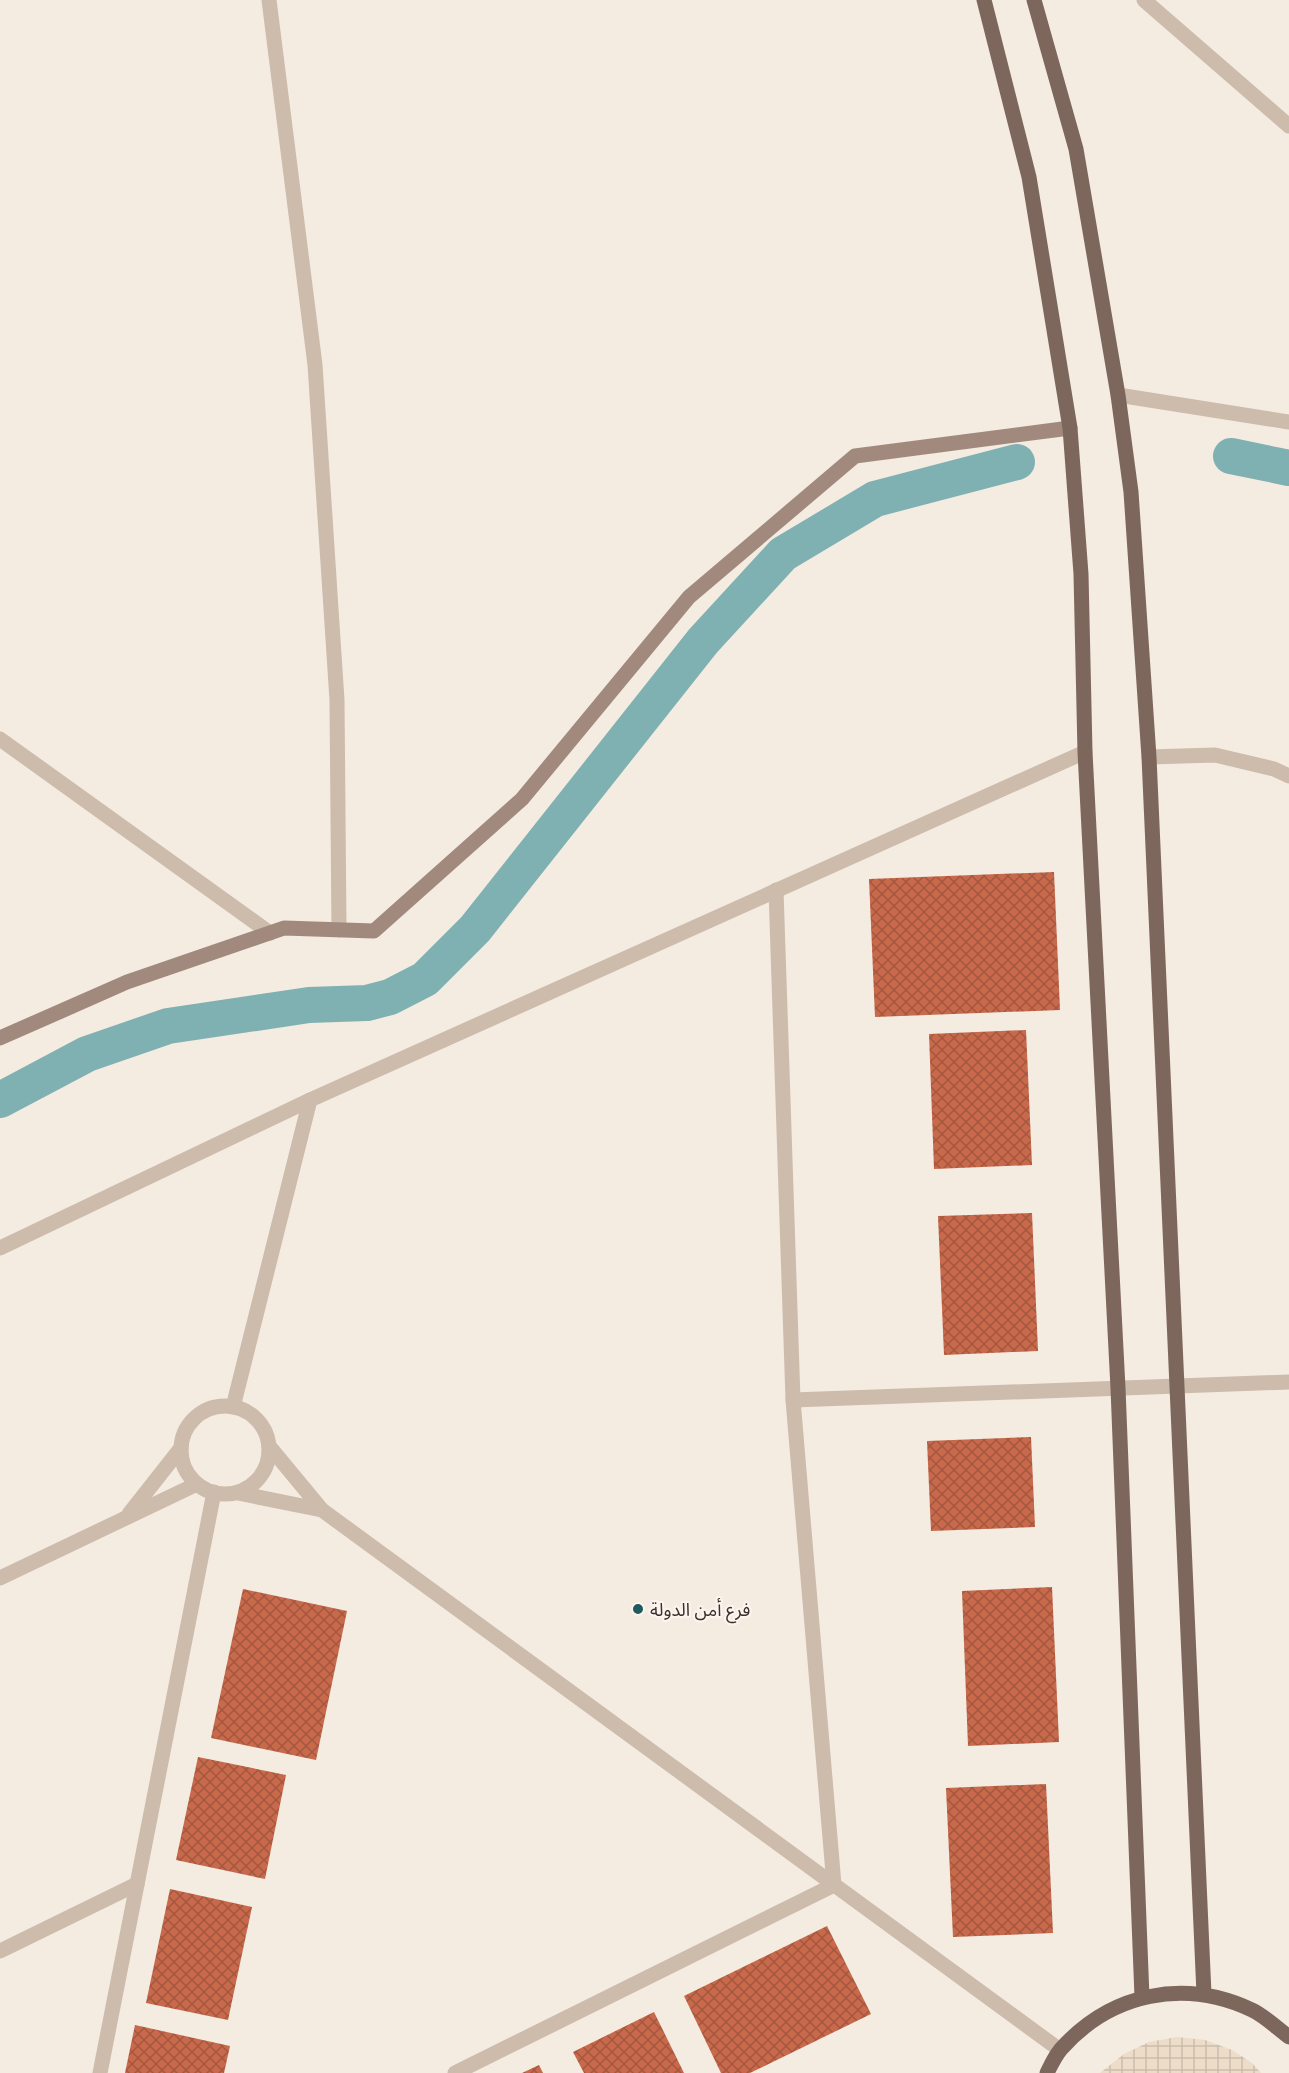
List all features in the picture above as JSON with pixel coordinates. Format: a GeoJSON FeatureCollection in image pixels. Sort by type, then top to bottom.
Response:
{"type":"FeatureCollection","features":[{"type":"Feature","properties":{"kind":"main road"},"geometry":{"type":"LineString","coordinates":[[984,0],[1029,177],[1070,428],[1081,574],[1085,752],[1118,1388],[1142,1997]]}},
{"type":"Feature","properties":{"kind":"main road"},"geometry":{"type":"LineString","coordinates":[[1034,0],[1076,149],[1118,395],[1131,492],[1149,757],[1204,1994]]}},
{"type":"Feature","properties":{"kind":"main road"},"geometry":{"type":"LineString","coordinates":[[1047,2073],[1060,2050],[1097,2017],[1142,1997],[1172,1992],[1204,1994],[1254,2010],[1289,2037]]}},
{"type":"Feature","properties":{"kind":"street"},"geometry":{"type":"LineString","coordinates":[[269,0],[315,365],[337,700],[339,930]]}},
{"type":"Feature","properties":{"kind":"street"},"geometry":{"type":"LineString","coordinates":[[1144,0],[1289,126]]}},
{"type":"Feature","properties":{"kind":"street"},"geometry":{"type":"LineString","coordinates":[[1118,395],[1289,422]]}},
{"type":"Feature","properties":{"kind":"street"},"geometry":{"type":"LineString","coordinates":[[0,1038],[127,982],[284,928],[374,931],[522,799],[689,597],[855,456],[1070,428]]}},
{"type":"Feature","properties":{"kind":"street"},"geometry":{"type":"LineString","coordinates":[[0,739],[270,933]]}},
{"type":"Feature","properties":{"kind":"street"},"geometry":{"type":"LineString","coordinates":[[0,1248],[310,1100],[1085,752]]}},
{"type":"Feature","properties":{"kind":"street"},"geometry":{"type":"LineString","coordinates":[[1149,757],[1215,755],[1274,769],[1289,776]]}},
{"type":"Feature","properties":{"kind":"street"},"geometry":{"type":"LineString","coordinates":[[776,890],[793,1400],[834,1885]]}},
{"type":"Feature","properties":{"kind":"street"},"geometry":{"type":"LineString","coordinates":[[233,1407],[310,1100]]}},
{"type":"Feature","properties":{"kind":"street"},"geometry":{"type":"LineString","coordinates":[[793,1400],[1289,1382]]}},
{"type":"Feature","properties":{"kind":"street"},"geometry":{"type":"LineString","coordinates":[[218,1407],[233,1407],[247,1412],[258,1420],[269,1446],[268,1461],[262,1475],[251,1486],[226,1494],[214,1492],[197,1484],[183,1461],[181,1448],[184,1434],[192,1421],[204,1411],[218,1407]]}},
{"type":"Feature","properties":{"kind":"street"},"geometry":{"type":"LineString","coordinates":[[269,1446],[322,1510],[1060,2050]]}},
{"type":"Feature","properties":{"kind":"street"},"geometry":{"type":"LineString","coordinates":[[127,1516],[181,1448]]}},
{"type":"Feature","properties":{"kind":"street"},"geometry":{"type":"LineString","coordinates":[[0,1578],[197,1484]]}},
{"type":"Feature","properties":{"kind":"street"},"geometry":{"type":"LineString","coordinates":[[100,2073],[214,1492]]}},
{"type":"Feature","properties":{"kind":"street"},"geometry":{"type":"LineString","coordinates":[[238,1492],[322,1510]]}},
{"type":"Feature","properties":{"kind":"street"},"geometry":{"type":"LineString","coordinates":[[0,1951],[137,1884]]}},
{"type":"Feature","properties":{"kind":"street"},"geometry":{"type":"LineString","coordinates":[[454,2073],[834,1885]]}},
{"type":"Feature","properties":{"kind":"shaded area"},"geometry":{"type":"Polygon","coordinates":[[[1177,2037],[1205,2040],[1232,2050],[1252,2063],[1261,2073],[1100,2073],[1124,2054],[1149,2042],[1177,2037]]]}},
{"type":"Feature","properties":{"kind":"building"},"geometry":{"type":"Polygon","coordinates":[[[1054,872],[1060,1010],[875,1017],[869,879],[1054,872]]]}},
{"type":"Feature","properties":{"kind":"building"},"geometry":{"type":"Polygon","coordinates":[[[1026,1030],[1032,1165],[934,1169],[929,1034],[1026,1030]]]}},
{"type":"Feature","properties":{"kind":"building"},"geometry":{"type":"Polygon","coordinates":[[[1032,1213],[1038,1351],[944,1355],[938,1216],[1032,1213]]]}},
{"type":"Feature","properties":{"kind":"building"},"geometry":{"type":"Polygon","coordinates":[[[1031,1437],[1035,1527],[931,1531],[927,1441],[1031,1437]]]}},
{"type":"Feature","properties":{"kind":"building"},"geometry":{"type":"Polygon","coordinates":[[[1052,1587],[1059,1742],[968,1746],[962,1591],[1052,1587]]]}},
{"type":"Feature","properties":{"kind":"building"},"geometry":{"type":"Polygon","coordinates":[[[243,1589],[347,1611],[316,1760],[211,1738],[243,1589]]]}},
{"type":"Feature","properties":{"kind":"building"},"geometry":{"type":"Polygon","coordinates":[[[198,1757],[286,1775],[265,1879],[176,1860],[198,1757]]]}},
{"type":"Feature","properties":{"kind":"building"},"geometry":{"type":"Polygon","coordinates":[[[1046,1784],[1053,1933],[953,1937],[946,1788],[1046,1784]]]}},
{"type":"Feature","properties":{"kind":"building"},"geometry":{"type":"Polygon","coordinates":[[[170,1889],[252,1907],[228,2020],[146,2003],[170,1889]]]}},
{"type":"Feature","properties":{"kind":"building"},"geometry":{"type":"Polygon","coordinates":[[[827,1926],[871,2014],[750,2073],[721,2073],[684,1996],[827,1926]]]}},
{"type":"Feature","properties":{"kind":"building"},"geometry":{"type":"Polygon","coordinates":[[[654,2012],[684,2073],[584,2073],[573,2052],[654,2012]]]}},
{"type":"Feature","properties":{"kind":"building"},"geometry":{"type":"Polygon","coordinates":[[[135,2025],[230,2046],[224,2073],[125,2073],[135,2025]]]}},
{"type":"Feature","properties":{"kind":"building"},"geometry":{"type":"Polygon","coordinates":[[[539,2065],[543,2073],[522,2073],[539,2065]]]}},
{"type":"Feature","properties":{"kind":"waterway"},"geometry":{"type":"LineString","coordinates":[[1231,456],[1289,468]]}},
{"type":"Feature","properties":{"kind":"waterway"},"geometry":{"type":"LineString","coordinates":[[0,1100],[87,1054],[168,1026],[309,1005],[367,1003],[390,997],[425,979],[475,929],[703,641],[783,554],[875,499],[1017,462]]}},
{"type":"Feature","properties":{"kind":"place","name":"فرع أمن الدولة"},"geometry":{"type":"Point","coordinates":[638,1609]}}]}
